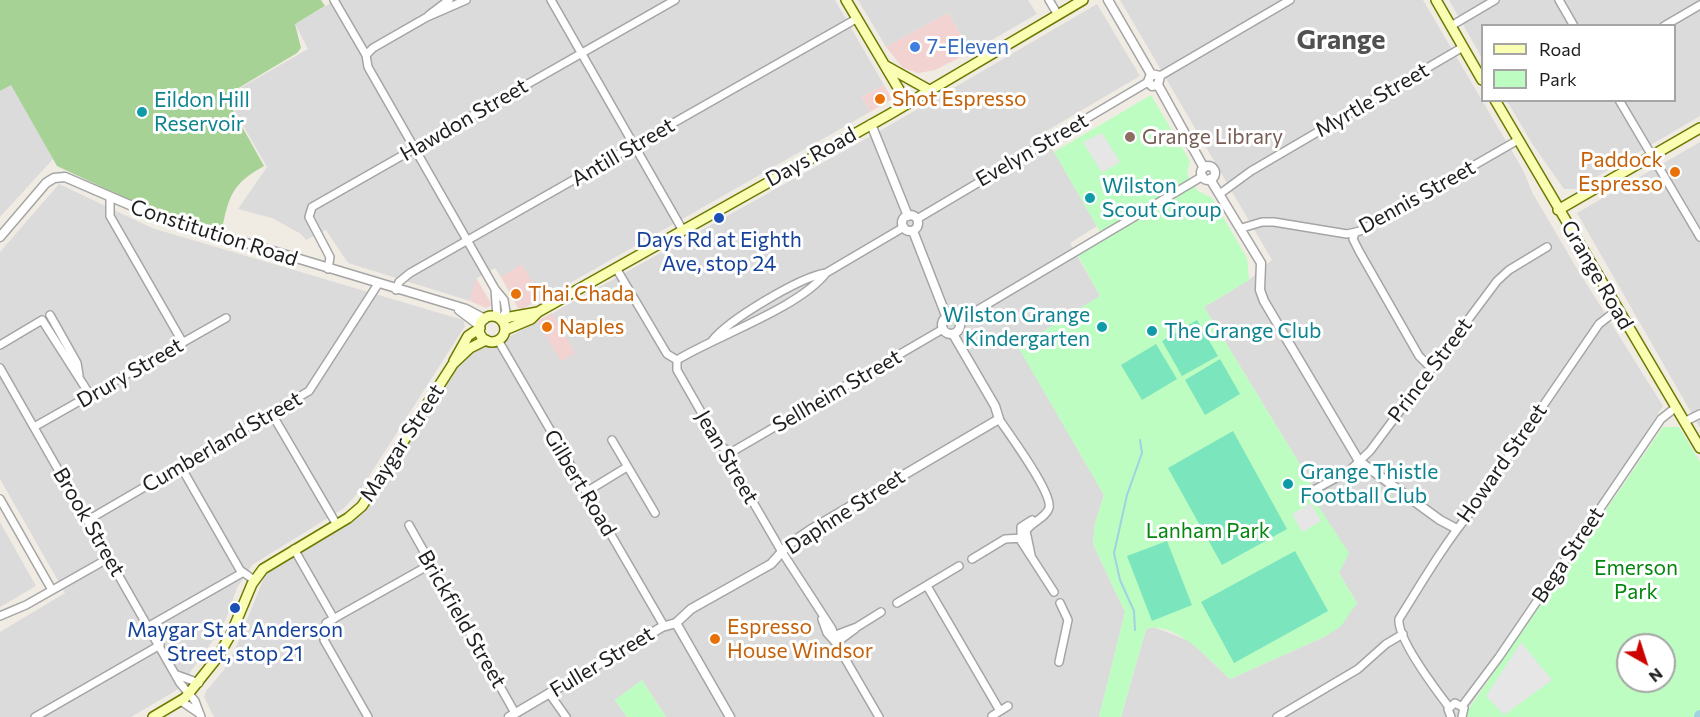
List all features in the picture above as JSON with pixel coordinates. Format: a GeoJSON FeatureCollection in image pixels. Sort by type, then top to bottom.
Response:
{"type":"FeatureCollection","features":[{"type":"Feature","properties":{"kind":"main road"},"geometry":{"type":"LineString","coordinates":[[846,0],[907,103]]}},
{"type":"Feature","properties":{"kind":"main road","name":"Days Road"},"geometry":{"type":"LineString","coordinates":[[482,324],[501,322],[510,317],[538,312],[871,124],[1083,0]]}},
{"type":"Feature","properties":{"kind":"main road"},"geometry":{"type":"LineString","coordinates":[[1436,0],[1481,78]]}},
{"type":"Feature","properties":{"kind":"main road"},"geometry":{"type":"LineString","coordinates":[[882,63],[929,90]]}},
{"type":"Feature","properties":{"kind":"main road","name":"Grange Road"},"geometry":{"type":"LineString","coordinates":[[1496,102],[1700,448]]}},
{"type":"Feature","properties":{"kind":"main road"},"geometry":{"type":"LineString","coordinates":[[1558,210],[1700,128]]}},
{"type":"Feature","properties":{"kind":"main road"},"geometry":{"type":"LineString","coordinates":[[482,324],[486,340],[498,340],[501,322]]}},
{"type":"Feature","properties":{"kind":"main road","name":"Maygar Street"},"geometry":{"type":"LineString","coordinates":[[153,717],[181,701],[199,683],[225,647],[254,580],[267,566],[337,525],[362,506],[453,364],[462,343],[473,330],[482,324]]}},
{"type":"Feature","properties":{"kind":"main road","name":"Maygar Street"},"geometry":{"type":"LineString","coordinates":[[453,364],[470,348],[486,340]]}},
{"type":"Feature","properties":{"kind":"street"},"geometry":{"type":"LineString","coordinates":[[334,0],[366,56],[368,67],[495,289],[501,322]]}},
{"type":"Feature","properties":{"kind":"street"},"geometry":{"type":"LineString","coordinates":[[427,17],[449,0]]}},
{"type":"Feature","properties":{"kind":"street"},"geometry":{"type":"LineString","coordinates":[[366,56],[373,48],[427,17],[466,0]]}},
{"type":"Feature","properties":{"kind":"street"},"geometry":{"type":"LineString","coordinates":[[551,0],[682,230]]}},
{"type":"Feature","properties":{"kind":"street","name":"Hawdon Street"},"geometry":{"type":"LineString","coordinates":[[328,269],[330,258],[310,220],[311,209],[675,0]]}},
{"type":"Feature","properties":{"kind":"street"},"geometry":{"type":"LineString","coordinates":[[1049,0],[1058,15]]}},
{"type":"Feature","properties":{"kind":"street"},"geometry":{"type":"LineString","coordinates":[[1108,0],[1206,175],[1221,193],[1242,228],[1261,263],[1260,290],[1264,301],[1359,461],[1400,493],[1455,528]]}},
{"type":"Feature","properties":{"kind":"street","name":"Evelyn Street"},"geometry":{"type":"LineString","coordinates":[[912,218],[1290,0]]}},
{"type":"Feature","properties":{"kind":"street"},"geometry":{"type":"LineString","coordinates":[[1451,26],[1495,0]]}},
{"type":"Feature","properties":{"kind":"street"},"geometry":{"type":"LineString","coordinates":[[1558,0],[1573,24]]}},
{"type":"Feature","properties":{"kind":"street"},"geometry":{"type":"LineString","coordinates":[[1667,24],[1700,4]]}},
{"type":"Feature","properties":{"kind":"street","name":"Antill Street"},"geometry":{"type":"LineString","coordinates":[[396,290],[406,276],[856,19]]}},
{"type":"Feature","properties":{"kind":"street","name":"Myrtle Street"},"geometry":{"type":"LineString","coordinates":[[1221,193],[1251,171],[1463,47]]}},
{"type":"Feature","properties":{"kind":"street"},"geometry":{"type":"LineString","coordinates":[[1620,102],[1700,237]]}},
{"type":"Feature","properties":{"kind":"street"},"geometry":{"type":"LineString","coordinates":[[871,124],[912,218],[918,226],[913,231]]}},
{"type":"Feature","properties":{"kind":"street","name":"Dennis Street"},"geometry":{"type":"LineString","coordinates":[[1242,228],[1262,222],[1274,222],[1354,233],[1373,225],[1518,140]]}},
{"type":"Feature","properties":{"kind":"street"},"geometry":{"type":"LineString","coordinates":[[959,321],[1206,175]]}},
{"type":"Feature","properties":{"kind":"street","name":"Constitution Road"},"geometry":{"type":"LineString","coordinates":[[0,237],[45,183],[54,178],[68,179],[153,216],[454,307],[482,324]]}},
{"type":"Feature","properties":{"kind":"street"},"geometry":{"type":"LineString","coordinates":[[110,198],[110,216],[183,343]]}},
{"type":"Feature","properties":{"kind":"street"},"geometry":{"type":"LineString","coordinates":[[903,227],[903,221],[912,218]]}},
{"type":"Feature","properties":{"kind":"street"},"geometry":{"type":"LineString","coordinates":[[903,227],[913,231],[947,318]]}},
{"type":"Feature","properties":{"kind":"street"},"geometry":{"type":"LineString","coordinates":[[677,360],[712,341],[722,328],[814,275],[826,273],[903,227]]}},
{"type":"Feature","properties":{"kind":"street"},"geometry":{"type":"LineString","coordinates":[[1354,233],[1353,239],[1359,251],[1419,356],[1431,369]]}},
{"type":"Feature","properties":{"kind":"street","name":"Prince Street"},"geometry":{"type":"LineString","coordinates":[[1312,491],[1349,471],[1373,447],[1502,276],[1547,247]]}},
{"type":"Feature","properties":{"kind":"street","name":"Jean Street"},"geometry":{"type":"LineString","coordinates":[[616,268],[667,354],[677,360],[677,370],[720,445],[730,453],[732,466],[879,717]]}},
{"type":"Feature","properties":{"kind":"street","name":"Cumberland Street"},"geometry":{"type":"LineString","coordinates":[[87,520],[313,388],[378,284]]}},
{"type":"Feature","properties":{"kind":"street","name":"Howard Street"},"geometry":{"type":"LineString","coordinates":[[1403,634],[1399,623],[1449,543],[1455,528],[1469,514],[1599,324],[1617,310]]}},
{"type":"Feature","properties":{"kind":"street"},"geometry":{"type":"LineString","coordinates":[[0,345],[45,317],[77,363],[79,375],[90,395]]}},
{"type":"Feature","properties":{"kind":"street"},"geometry":{"type":"LineString","coordinates":[[953,334],[960,329],[959,321],[954,317],[947,318],[943,322],[943,329],[953,334],[995,406],[999,419],[1008,429],[1032,468],[1049,502],[1047,511],[1024,525],[1022,536],[1054,592]]}},
{"type":"Feature","properties":{"kind":"street","name":"Drury Street"},"geometry":{"type":"LineString","coordinates":[[34,427],[226,318]]}},
{"type":"Feature","properties":{"kind":"street","name":"Sellheim Street"},"geometry":{"type":"LineString","coordinates":[[730,453],[943,329]]}},
{"type":"Feature","properties":{"kind":"street","name":"Gilbert Road"},"geometry":{"type":"LineString","coordinates":[[498,340],[664,626]]}},
{"type":"Feature","properties":{"kind":"street","name":"Brook Street"},"geometry":{"type":"LineString","coordinates":[[0,368],[180,683],[198,705],[201,716]]}},
{"type":"Feature","properties":{"kind":"street","name":"Bega Street"},"geometry":{"type":"LineString","coordinates":[[1462,705],[1481,682],[1661,419],[1675,408]]}},
{"type":"Feature","properties":{"kind":"street"},"geometry":{"type":"LineString","coordinates":[[272,414],[337,525]]}},
{"type":"Feature","properties":{"kind":"street"},"geometry":{"type":"LineString","coordinates":[[1684,423],[1700,414]]}},
{"type":"Feature","properties":{"kind":"street","name":"Daphne Street"},"geometry":{"type":"LineString","coordinates":[[664,626],[676,623],[691,609],[771,564],[782,552],[819,525],[999,419]]}},
{"type":"Feature","properties":{"kind":"street"},"geometry":{"type":"LineString","coordinates":[[1693,437],[1700,429]]}},
{"type":"Feature","properties":{"kind":"street"},"geometry":{"type":"LineString","coordinates":[[612,440],[656,513]]}},
{"type":"Feature","properties":{"kind":"street"},"geometry":{"type":"LineString","coordinates":[[181,467],[242,573],[254,580]]}},
{"type":"Feature","properties":{"kind":"street"},"geometry":{"type":"LineString","coordinates":[[586,492],[627,467]]}},
{"type":"Feature","properties":{"kind":"street"},"geometry":{"type":"LineString","coordinates":[[0,499],[52,590]]}},
{"type":"Feature","properties":{"kind":"street","name":"Brickfield Street"},"geometry":{"type":"LineString","coordinates":[[409,525],[512,715]]}},
{"type":"Feature","properties":{"kind":"street"},"geometry":{"type":"LineString","coordinates":[[972,559],[1009,538],[1022,536]]}},
{"type":"Feature","properties":{"kind":"street"},"geometry":{"type":"LineString","coordinates":[[294,549],[334,619]]}},
{"type":"Feature","properties":{"kind":"street"},"geometry":{"type":"LineString","coordinates":[[0,616],[109,558]]}},
{"type":"Feature","properties":{"kind":"street"},"geometry":{"type":"LineString","coordinates":[[368,717],[324,639],[326,623],[431,564]]}},
{"type":"Feature","properties":{"kind":"street"},"geometry":{"type":"LineString","coordinates":[[897,603],[959,566]]}},
{"type":"Feature","properties":{"kind":"street"},"geometry":{"type":"LineString","coordinates":[[149,626],[242,573]]}},
{"type":"Feature","properties":{"kind":"street"},"geometry":{"type":"LineString","coordinates":[[927,585],[1000,711]]}},
{"type":"Feature","properties":{"kind":"street"},"geometry":{"type":"LineString","coordinates":[[1059,662],[1068,620],[1060,603]]}},
{"type":"Feature","properties":{"kind":"street"},"geometry":{"type":"LineString","coordinates":[[834,639],[881,612]]}},
{"type":"Feature","properties":{"kind":"street"},"geometry":{"type":"LineString","coordinates":[[676,623],[730,717]]}},
{"type":"Feature","properties":{"kind":"street","name":"Fuller Street"},"geometry":{"type":"LineString","coordinates":[[512,715],[664,626]]}},
{"type":"Feature","properties":{"kind":"street"},"geometry":{"type":"LineString","coordinates":[[1277,717],[1358,669],[1386,644],[1403,634],[1432,685],[1449,707],[1451,717]]}},
{"type":"Feature","properties":{"kind":"street"},"geometry":{"type":"LineString","coordinates":[[35,717],[160,645]]}},
{"type":"Feature","properties":{"kind":"street"},"geometry":{"type":"LineString","coordinates":[[177,675],[199,683]]}},
{"type":"Feature","properties":{"kind":"street"},"geometry":{"type":"LineString","coordinates":[[549,693],[566,717]]}},
{"type":"Feature","properties":{"kind":"street","name":"Brook Street"},"geometry":{"type":"LineString","coordinates":[[181,701],[201,716]]}},
{"type":"Feature","properties":{"kind":"street"},"geometry":{"type":"LineString","coordinates":[[1449,707],[1455,703],[1462,705],[1465,711],[1462,717]]}},
{"type":"Feature","properties":{"kind":"street"},"geometry":{"type":"LineString","coordinates":[[992,716],[1008,706]]}},
{"type":"Feature","properties":{"kind":"shaded area"},"geometry":{"type":"Polygon","coordinates":[[[336,0],[835,0],[884,85],[862,97],[870,112],[542,299],[522,265],[501,277],[495,268],[477,278],[470,301],[348,263],[326,230],[306,240],[301,234],[272,218],[238,209],[267,167],[226,96],[308,49],[295,24],[336,0]]]}},
{"type":"Feature","properties":{"kind":"shaded area"},"geometry":{"type":"Polygon","coordinates":[[[858,0],[1028,0],[1037,14],[971,52],[948,13],[886,47],[858,0]]]}},
{"type":"Feature","properties":{"kind":"shaded area"},"geometry":{"type":"Polygon","coordinates":[[[1120,0],[1423,0],[1523,170],[1532,192],[1576,267],[1663,406],[1463,717],[1121,717],[1146,629],[1153,627],[1190,641],[1230,679],[1326,636],[1357,603],[1339,573],[1310,481],[1204,307],[1249,280],[1272,260],[1120,0]]]}},
{"type":"Feature","properties":{"kind":"shaded area"},"geometry":{"type":"Polygon","coordinates":[[[1449,0],[1700,0],[1700,116],[1576,189],[1564,189],[1533,145],[1508,102],[1676,102],[1676,24],[1481,24],[1481,56],[1449,0]]]}},
{"type":"Feature","properties":{"kind":"shaded area"},"geometry":{"type":"Polygon","coordinates":[[[1097,4],[1140,76],[1043,133],[1097,226],[1070,243],[1100,296],[1019,347],[1104,495],[1095,523],[1093,544],[1125,612],[1099,717],[666,717],[642,680],[615,700],[627,717],[214,717],[204,697],[206,691],[224,670],[237,645],[267,570],[365,508],[462,359],[478,346],[490,347],[535,323],[885,128],[1097,4]]]}},
{"type":"Feature","properties":{"kind":"shaded area"},"geometry":{"type":"Polygon","coordinates":[[[948,13],[971,52],[935,70],[919,73],[903,68],[886,47],[948,13]]]}},
{"type":"Feature","properties":{"kind":"shaded area"},"geometry":{"type":"Polygon","coordinates":[[[11,84],[53,159],[0,217],[0,91],[11,84]]]}},
{"type":"Feature","properties":{"kind":"shaded area"},"geometry":{"type":"Polygon","coordinates":[[[884,85],[892,99],[870,112],[862,97],[884,85]]]}},
{"type":"Feature","properties":{"kind":"shaded area"},"geometry":{"type":"Polygon","coordinates":[[[1102,133],[1120,162],[1102,173],[1083,142],[1102,133]]]}},
{"type":"Feature","properties":{"kind":"shaded area"},"geometry":{"type":"Polygon","coordinates":[[[1700,142],[1700,428],[1577,213],[1700,142]]]}},
{"type":"Feature","properties":{"kind":"shaded area"},"geometry":{"type":"Polygon","coordinates":[[[59,184],[152,228],[463,320],[465,326],[359,492],[344,508],[252,565],[237,588],[223,627],[177,690],[131,717],[0,717],[0,632],[65,593],[0,479],[0,252],[59,184]]]}},
{"type":"Feature","properties":{"kind":"shaded area"},"geometry":{"type":"Polygon","coordinates":[[[522,264],[542,299],[522,309],[518,308],[501,277],[522,264]]]}},
{"type":"Feature","properties":{"kind":"shaded area"},"geometry":{"type":"Polygon","coordinates":[[[476,278],[492,305],[486,308],[470,301],[476,278]]]}},
{"type":"Feature","properties":{"kind":"shaded area"},"geometry":{"type":"Polygon","coordinates":[[[552,313],[575,353],[561,361],[537,321],[552,313]]]}},
{"type":"Feature","properties":{"kind":"shaded area"},"geometry":{"type":"Polygon","coordinates":[[[1311,503],[1321,521],[1302,532],[1292,514],[1311,503]]]}},
{"type":"Feature","properties":{"kind":"shaded area"},"geometry":{"type":"Polygon","coordinates":[[[0,522],[36,586],[0,607],[0,522]]]}},
{"type":"Feature","properties":{"kind":"shaded area"},"geometry":{"type":"Polygon","coordinates":[[[1521,642],[1552,680],[1504,715],[1486,696],[1521,642]]]}},
{"type":"Feature","properties":{"kind":"green space"},"geometry":{"type":"Polygon","coordinates":[[[0,0],[321,0],[325,6],[295,24],[301,48],[297,53],[225,96],[264,166],[245,178],[234,191],[227,207],[222,229],[151,210],[57,166],[11,85],[0,91],[0,0]]]}},
{"type":"Feature","properties":{"kind":"green space","name":"Lanham Park"},"geometry":{"type":"Polygon","coordinates":[[[1151,95],[1190,161],[1187,174],[1198,191],[1212,198],[1247,258],[1249,280],[1204,307],[1310,481],[1313,498],[1349,553],[1339,573],[1357,603],[1341,626],[1326,636],[1230,679],[1203,653],[1180,636],[1169,630],[1146,629],[1121,717],[1099,717],[1125,612],[1093,544],[1095,523],[1104,495],[1018,347],[1100,296],[1076,252],[1103,237],[1054,152],[1151,95]]]}},
{"type":"Feature","properties":{"kind":"green space"},"geometry":{"type":"Polygon","coordinates":[[[1197,320],[1218,356],[1182,376],[1162,341],[1197,320]]]}},
{"type":"Feature","properties":{"kind":"green space"},"geometry":{"type":"Polygon","coordinates":[[[1156,344],[1177,379],[1142,400],[1121,365],[1156,344]]]}},
{"type":"Feature","properties":{"kind":"green space"},"geometry":{"type":"Polygon","coordinates":[[[1220,359],[1240,394],[1205,415],[1185,380],[1220,359]]]}},
{"type":"Feature","properties":{"kind":"green space","name":"Emerson Park"},"geometry":{"type":"Polygon","coordinates":[[[1663,427],[1679,427],[1700,462],[1700,717],[1463,717],[1663,427]]]}},
{"type":"Feature","properties":{"kind":"green space"},"geometry":{"type":"Polygon","coordinates":[[[1233,431],[1287,529],[1222,565],[1168,468],[1233,431]]]}},
{"type":"Feature","properties":{"kind":"green space"},"geometry":{"type":"Polygon","coordinates":[[[1167,541],[1192,605],[1152,621],[1127,556],[1167,541]]]}},
{"type":"Feature","properties":{"kind":"green space"},"geometry":{"type":"Polygon","coordinates":[[[1295,551],[1328,611],[1234,663],[1201,602],[1295,551]]]}},
{"type":"Feature","properties":{"kind":"green space"},"geometry":{"type":"Polygon","coordinates":[[[642,680],[666,717],[627,717],[615,700],[642,680]]]}},
{"type":"Feature","properties":{"kind":"waterway"},"geometry":{"type":"LineString","coordinates":[[1135,630],[1134,611],[1120,580],[1114,553],[1127,495],[1142,453],[1140,440]]}},
{"type":"Feature","properties":{"kind":"place","name":"7-Eleven"},"geometry":{"type":"Point","coordinates":[915,47]}},
{"type":"Feature","properties":{"kind":"place","name":"Shot Espresso"},"geometry":{"type":"Point","coordinates":[880,99]}},
{"type":"Feature","properties":{"kind":"place","name":"Eildon Hill Reservoir"},"geometry":{"type":"Point","coordinates":[142,112]}},
{"type":"Feature","properties":{"kind":"place","name":"Grange Library"},"geometry":{"type":"Point","coordinates":[1130,137]}},
{"type":"Feature","properties":{"kind":"place","name":"Paddock Espresso"},"geometry":{"type":"Point","coordinates":[1675,172]}},
{"type":"Feature","properties":{"kind":"place","name":"Wilston Scout Group"},"geometry":{"type":"Point","coordinates":[1090,198]}},
{"type":"Feature","properties":{"kind":"place","name":"Days Rd at Eighth Ave, stop 24"},"geometry":{"type":"Point","coordinates":[719,218]}},
{"type":"Feature","properties":{"kind":"place","name":"Thai Chada"},"geometry":{"type":"Point","coordinates":[516,294]}},
{"type":"Feature","properties":{"kind":"place","name":"Naples"},"geometry":{"type":"Point","coordinates":[547,327]}},
{"type":"Feature","properties":{"kind":"place","name":"Wilston Grange Kindergarten"},"geometry":{"type":"Point","coordinates":[1102,327]}},
{"type":"Feature","properties":{"kind":"place","name":"The Grange Club"},"geometry":{"type":"Point","coordinates":[1152,331]}},
{"type":"Feature","properties":{"kind":"place","name":"Grange Thistle Football Club"},"geometry":{"type":"Point","coordinates":[1288,484]}},
{"type":"Feature","properties":{"kind":"place","name":"Maygar St at Anderson Street, stop 21"},"geometry":{"type":"Point","coordinates":[235,608]}},
{"type":"Feature","properties":{"kind":"place","name":"Espresso House Windsor"},"geometry":{"type":"Point","coordinates":[715,639]}},
{"type":"Feature","properties":{"kind":"district","name":"Grange"},"geometry":{"type":"Point","coordinates":[1341,40]}}]}
